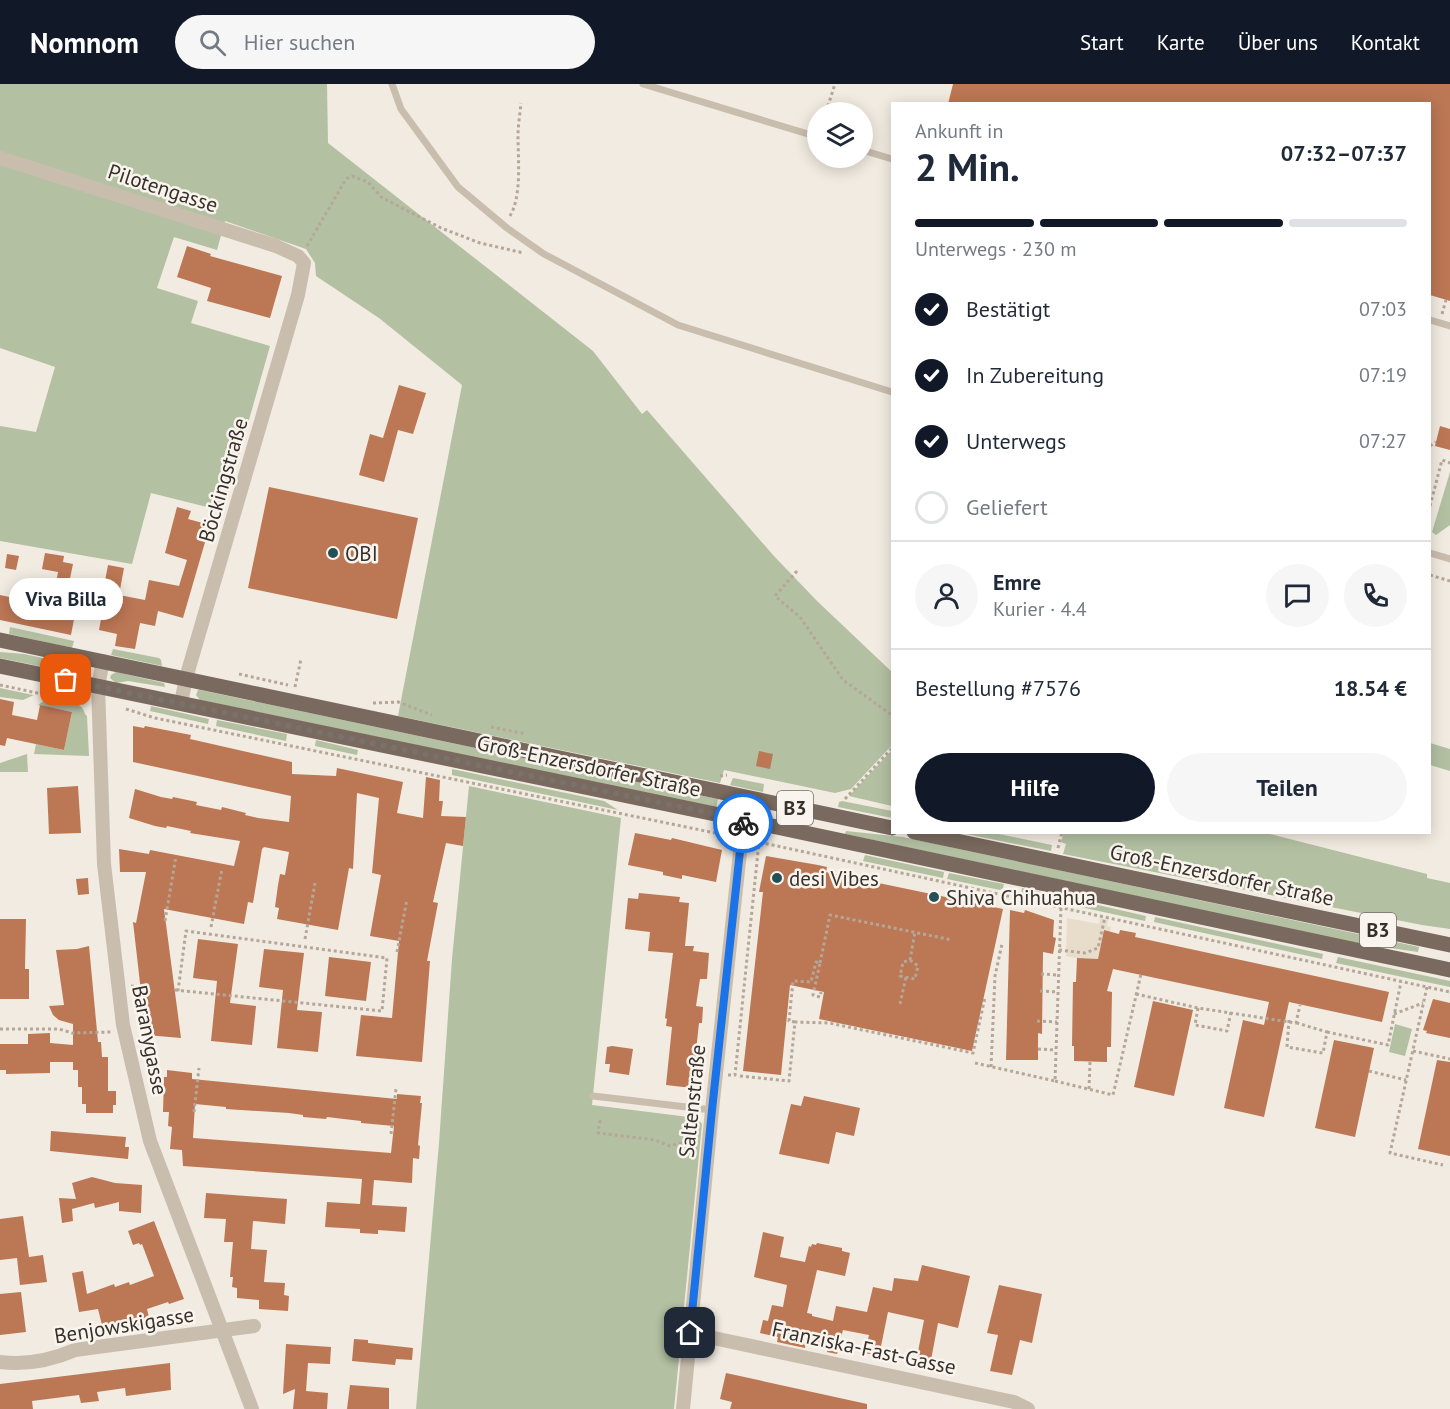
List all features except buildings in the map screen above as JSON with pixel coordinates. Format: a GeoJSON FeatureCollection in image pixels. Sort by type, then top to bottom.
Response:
{"type":"FeatureCollection","features":[{"type":"Feature","properties":{"kind":"main road","name":"Groß-Enzersdorfer Straße"},"geometry":{"type":"LineString","coordinates":[[0,639],[891,828]]}},
{"type":"Feature","properties":{"kind":"main road","name":"Groß-Enzersdorfer Straße"},"geometry":{"type":"LineString","coordinates":[[0,666],[744,820],[1450,970]]}},
{"type":"Feature","properties":{"kind":"main road","name":"Groß-Enzersdorfer Straße"},"geometry":{"type":"LineString","coordinates":[[923,834],[1450,945]]}},
{"type":"Feature","properties":{"kind":"street","name":"Pilotengasse"},"geometry":{"type":"LineString","coordinates":[[0,158],[276,246],[301,262]]}},
{"type":"Feature","properties":{"kind":"street","name":"Böckingstraße"},"geometry":{"type":"LineString","coordinates":[[181,703],[186,678],[295,307],[301,262]]}},
{"type":"Feature","properties":{"kind":"street","name":"Baranygasse"},"geometry":{"type":"LineString","coordinates":[[103,661],[98,686],[104,864],[123,1025],[150,1141],[252,1409]]}},
{"type":"Feature","properties":{"kind":"street","name":"Saltenstraße"},"geometry":{"type":"LineString","coordinates":[[683,1409],[746,797]]}},
{"type":"Feature","properties":{"kind":"street","name":"Benjowskigasse"},"geometry":{"type":"LineString","coordinates":[[0,1362],[10,1363],[58,1357],[75,1350],[254,1326]]}},
{"type":"Feature","properties":{"kind":"street","name":"Franziska-Fast-Gasse"},"geometry":{"type":"LineString","coordinates":[[690,1333],[1014,1402],[1028,1409]]}},
{"type":"Feature","properties":{"kind":"lane"},"geometry":{"type":"LineString","coordinates":[[392,84],[401,110],[458,187],[505,226],[544,254],[678,325],[891,392]]}},
{"type":"Feature","properties":{"kind":"lane"},"geometry":{"type":"LineString","coordinates":[[643,84],[807,133]]}},
{"type":"Feature","properties":{"kind":"lane"},"geometry":{"type":"LineString","coordinates":[[873,153],[891,159]]}},
{"type":"Feature","properties":{"kind":"lane"},"geometry":{"type":"LineString","coordinates":[[1431,320],[1450,326]]}},
{"type":"Feature","properties":{"kind":"lane"},"geometry":{"type":"LineString","coordinates":[[1431,553],[1450,559]]}},
{"type":"Feature","properties":{"kind":"lane"},"geometry":{"type":"LineString","coordinates":[[593,1096],[712,1110]]}},
{"type":"Feature","properties":{"kind":"path"},"geometry":{"type":"LineString","coordinates":[[829,102],[834,84]]}},
{"type":"Feature","properties":{"kind":"path"},"geometry":{"type":"LineString","coordinates":[[505,226],[513,210],[519,172],[518,133],[521,103]]}},
{"type":"Feature","properties":{"kind":"path"},"geometry":{"type":"LineString","coordinates":[[301,262],[346,179],[352,176],[368,182],[381,197],[441,228],[480,243],[507,250],[534,255],[544,254]]}},
{"type":"Feature","properties":{"kind":"path"},"geometry":{"type":"LineString","coordinates":[[1441,315],[1446,300]]}},
{"type":"Feature","properties":{"kind":"path"},"geometry":{"type":"LineString","coordinates":[[1431,445],[1436,442]]}},
{"type":"Feature","properties":{"kind":"path"},"geometry":{"type":"LineString","coordinates":[[1432,491],[1442,460],[1450,463]]}},
{"type":"Feature","properties":{"kind":"path"},"geometry":{"type":"LineString","coordinates":[[797,571],[775,596],[800,617],[843,680],[891,714]]}},
{"type":"Feature","properties":{"kind":"path"},"geometry":{"type":"LineString","coordinates":[[1431,575],[1450,581]]}},
{"type":"Feature","properties":{"kind":"path"},"geometry":{"type":"LineString","coordinates":[[295,688],[301,659]]}},
{"type":"Feature","properties":{"kind":"path"},"geometry":{"type":"LineString","coordinates":[[0,685],[76,698]]}},
{"type":"Feature","properties":{"kind":"path"},"geometry":{"type":"LineString","coordinates":[[118,706],[166,720],[732,836]]}},
{"type":"Feature","properties":{"kind":"path"},"geometry":{"type":"LineString","coordinates":[[845,799],[891,749]]}},
{"type":"Feature","properties":{"kind":"path"},"geometry":{"type":"LineString","coordinates":[[760,836],[737,1076],[789,1081],[795,1022]]}},
{"type":"Feature","properties":{"kind":"path"},"geometry":{"type":"LineString","coordinates":[[752,841],[1450,992]]}},
{"type":"Feature","properties":{"kind":"path"},"geometry":{"type":"LineString","coordinates":[[165,921],[176,856]]}},
{"type":"Feature","properties":{"kind":"path"},"geometry":{"type":"LineString","coordinates":[[211,927],[222,868]]}},
{"type":"Feature","properties":{"kind":"path"},"geometry":{"type":"LineString","coordinates":[[305,939],[315,883]]}},
{"type":"Feature","properties":{"kind":"path"},"geometry":{"type":"LineString","coordinates":[[398,952],[407,899]]}},
{"type":"Feature","properties":{"kind":"path"},"geometry":{"type":"LineString","coordinates":[[1055,1081],[1061,907]]}},
{"type":"Feature","properties":{"kind":"path"},"geometry":{"type":"LineString","coordinates":[[821,992],[820,997],[813,995],[830,915],[952,940]]}},
{"type":"Feature","properties":{"kind":"path"},"geometry":{"type":"LineString","coordinates":[[1059,950],[1085,953],[1098,948],[1105,917]]}},
{"type":"Feature","properties":{"kind":"path"},"geometry":{"type":"LineString","coordinates":[[186,931],[387,958],[382,1011],[177,990],[186,931]]}},
{"type":"Feature","properties":{"kind":"path"},"geometry":{"type":"LineString","coordinates":[[910,960],[915,932]]}},
{"type":"Feature","properties":{"kind":"path"},"geometry":{"type":"LineString","coordinates":[[992,1067],[994,976],[1002,944]]}},
{"type":"Feature","properties":{"kind":"path"},"geometry":{"type":"LineString","coordinates":[[910,960],[918,966],[915,979],[900,976],[903,962],[910,960]]}},
{"type":"Feature","properties":{"kind":"path"},"geometry":{"type":"LineString","coordinates":[[820,963],[816,962],[811,982],[793,981],[789,1021],[829,1023],[973,1053],[985,997]]}},
{"type":"Feature","properties":{"kind":"path"},"geometry":{"type":"LineString","coordinates":[[1041,974],[1058,975]]}},
{"type":"Feature","properties":{"kind":"path"},"geometry":{"type":"LineString","coordinates":[[975,1063],[1113,1095],[1140,974]]}},
{"type":"Feature","properties":{"kind":"path"},"geometry":{"type":"LineString","coordinates":[[900,1004],[906,977]]}},
{"type":"Feature","properties":{"kind":"path"},"geometry":{"type":"LineString","coordinates":[[1136,994],[1198,1008],[1289,1020],[1327,1032],[1388,1045],[1401,981]]}},
{"type":"Feature","properties":{"kind":"path"},"geometry":{"type":"LineString","coordinates":[[1427,987],[1390,1153],[1443,1165]]}},
{"type":"Feature","properties":{"kind":"path"},"geometry":{"type":"LineString","coordinates":[[1040,991],[1058,992]]}},
{"type":"Feature","properties":{"kind":"path"},"geometry":{"type":"LineString","coordinates":[[1394,1014],[1424,1003]]}},
{"type":"Feature","properties":{"kind":"path"},"geometry":{"type":"LineString","coordinates":[[1296,1023],[1300,1005]]}},
{"type":"Feature","properties":{"kind":"path"},"geometry":{"type":"LineString","coordinates":[[1198,1008],[1195,1025],[1227,1031],[1231,1012]]}},
{"type":"Feature","properties":{"kind":"path"},"geometry":{"type":"LineString","coordinates":[[1289,1020],[1287,1047],[1323,1053],[1327,1032]]}},
{"type":"Feature","properties":{"kind":"path"},"geometry":{"type":"LineString","coordinates":[[1037,1022],[1057,1022]]}},
{"type":"Feature","properties":{"kind":"path"},"geometry":{"type":"LineString","coordinates":[[0,1029],[59,1029],[72,1033],[114,1032]]}},
{"type":"Feature","properties":{"kind":"path"},"geometry":{"type":"LineString","coordinates":[[1038,1049],[1056,1050]]}},
{"type":"Feature","properties":{"kind":"path"},"geometry":{"type":"LineString","coordinates":[[1413,1051],[1450,1059]]}},
{"type":"Feature","properties":{"kind":"path"},"geometry":{"type":"LineString","coordinates":[[1089,1089],[1090,1062]]}},
{"type":"Feature","properties":{"kind":"path"},"geometry":{"type":"LineString","coordinates":[[194,1112],[199,1068]]}},
{"type":"Feature","properties":{"kind":"path"},"geometry":{"type":"LineString","coordinates":[[1369,1071],[1406,1080]]}},
{"type":"Feature","properties":{"kind":"path"},"geometry":{"type":"LineString","coordinates":[[391,1134],[396,1089]]}},
{"type":"Feature","properties":{"kind":"path"},"geometry":{"type":"LineString","coordinates":[[600,1120],[598,1133],[655,1140],[667,1146],[695,1142],[698,1135]]}},
{"type":"Feature","properties":{"kind":"green space"},"geometry":{"type":"Polygon","coordinates":[[[0,84],[327,84],[328,143],[593,351],[642,414],[647,410],[773,555],[817,601],[891,671],[891,746],[851,789],[835,793],[724,770],[720,783],[398,716],[462,385],[379,318],[316,276],[315,263],[306,249],[225,221],[217,250],[174,237],[157,288],[198,301],[191,323],[270,346],[223,511],[151,493],[132,564],[0,541],[0,426],[36,432],[55,367],[0,348],[0,84]]]}},
{"type":"Feature","properties":{"kind":"green space"},"geometry":{"type":"Polygon","coordinates":[[[1450,472],[1450,525],[1436,535],[1432,532],[1450,472]]]}},
{"type":"Feature","properties":{"kind":"green space"},"geometry":{"type":"Polygon","coordinates":[[[10,627],[74,641],[72,648],[9,634],[10,627]]]}},
{"type":"Feature","properties":{"kind":"green space"},"geometry":{"type":"Polygon","coordinates":[[[113,649],[159,658],[162,666],[111,655],[113,649]]]}},
{"type":"Feature","properties":{"kind":"green space"},"geometry":{"type":"Polygon","coordinates":[[[0,652],[24,654],[86,667],[89,671],[86,675],[82,675],[0,658],[0,652]]]}},
{"type":"Feature","properties":{"kind":"green space"},"geometry":{"type":"Polygon","coordinates":[[[116,672],[164,683],[165,687],[128,681],[116,683],[110,678],[116,672]]]}},
{"type":"Feature","properties":{"kind":"green space"},"geometry":{"type":"Polygon","coordinates":[[[0,688],[34,695],[23,700],[0,697],[0,688]]]}},
{"type":"Feature","properties":{"kind":"green space"},"geometry":{"type":"Polygon","coordinates":[[[198,690],[718,799],[716,808],[200,700],[196,695],[198,690]]]}},
{"type":"Feature","properties":{"kind":"green space"},"geometry":{"type":"Polygon","coordinates":[[[48,698],[70,701],[80,705],[83,709],[87,716],[89,756],[34,754],[36,744],[64,750],[72,712],[38,705],[48,698]]]}},
{"type":"Feature","properties":{"kind":"green space"},"geometry":{"type":"Polygon","coordinates":[[[151,706],[209,719],[208,724],[150,711],[151,706]]]}},
{"type":"Feature","properties":{"kind":"green space"},"geometry":{"type":"Polygon","coordinates":[[[217,720],[287,734],[286,741],[216,726],[217,720]]]}},
{"type":"Feature","properties":{"kind":"green space"},"geometry":{"type":"Polygon","coordinates":[[[316,740],[358,750],[357,755],[315,746],[316,740]]]}},
{"type":"Feature","properties":{"kind":"green space"},"geometry":{"type":"Polygon","coordinates":[[[1431,743],[1450,749],[1450,771],[1431,765],[1431,743]]]}},
{"type":"Feature","properties":{"kind":"green space"},"geometry":{"type":"Polygon","coordinates":[[[891,751],[891,806],[849,796],[891,751]]]}},
{"type":"Feature","properties":{"kind":"green space"},"geometry":{"type":"Polygon","coordinates":[[[27,754],[28,772],[0,772],[0,763],[27,754]]]}},
{"type":"Feature","properties":{"kind":"green space"},"geometry":{"type":"Polygon","coordinates":[[[452,769],[604,801],[618,810],[452,775],[452,769]]]}},
{"type":"Feature","properties":{"kind":"green space"},"geometry":{"type":"Polygon","coordinates":[[[733,778],[764,784],[763,792],[730,785],[733,778]]]}},
{"type":"Feature","properties":{"kind":"green space"},"geometry":{"type":"Polygon","coordinates":[[[469,786],[621,818],[592,1105],[697,1118],[702,1124],[674,1409],[416,1409],[452,959],[469,786]]]}},
{"type":"Feature","properties":{"kind":"green space"},"geometry":{"type":"Polygon","coordinates":[[[839,802],[891,811],[891,818],[838,807],[839,802]]]}},
{"type":"Feature","properties":{"kind":"green space"},"geometry":{"type":"Polygon","coordinates":[[[846,831],[903,837],[1419,947],[1418,952],[1356,943],[845,834],[846,831]]]}},
{"type":"Feature","properties":{"kind":"green space"},"geometry":{"type":"Polygon","coordinates":[[[966,834],[999,834],[1052,845],[1051,851],[966,834]]]}},
{"type":"Feature","properties":{"kind":"green space"},"geometry":{"type":"Polygon","coordinates":[[[1063,834],[1270,834],[1427,874],[1427,878],[1450,883],[1450,929],[1063,854],[1066,844],[1061,842],[1063,834]]]}},
{"type":"Feature","properties":{"kind":"green space"},"geometry":{"type":"Polygon","coordinates":[[[865,855],[944,872],[943,878],[863,861],[865,855]]]}},
{"type":"Feature","properties":{"kind":"green space"},"geometry":{"type":"Polygon","coordinates":[[[949,873],[1004,884],[1000,890],[947,879],[949,873]]]}},
{"type":"Feature","properties":{"kind":"green space"},"geometry":{"type":"Polygon","coordinates":[[[1022,888],[1064,897],[1063,904],[1021,894],[1022,888]]]}},
{"type":"Feature","properties":{"kind":"green space"},"geometry":{"type":"Polygon","coordinates":[[[1072,899],[1146,916],[1145,921],[1071,905],[1072,899]]]}},
{"type":"Feature","properties":{"kind":"green space"},"geometry":{"type":"Polygon","coordinates":[[[1155,917],[1323,954],[1322,959],[1154,922],[1155,917]]]}},
{"type":"Feature","properties":{"kind":"green space"},"geometry":{"type":"Polygon","coordinates":[[[1338,957],[1450,981],[1450,987],[1336,963],[1338,957]]]}},
{"type":"Feature","properties":{"kind":"green space"},"geometry":{"type":"Polygon","coordinates":[[[1395,1024],[1412,1029],[1405,1056],[1389,1052],[1395,1024]]]}},
{"type":"Feature","properties":{"kind":"shaded area"},"geometry":{"type":"Polygon","coordinates":[[[1067,918],[1099,924],[1100,918],[1108,920],[1107,926],[1111,927],[1110,932],[1104,930],[1100,963],[1066,956],[1067,918]]]}},
{"type":"Feature","properties":{"kind":"way so far"},"geometry":{"type":"LineString","coordinates":[[66,680],[744,820],[743,823]]}},
{"type":"Feature","properties":{"kind":"place","name":"OBI"},"geometry":{"type":"Point","coordinates":[333,553]}},
{"type":"Feature","properties":{"kind":"place","name":"Viva Billa"},"geometry":{"type":"Point","coordinates":[66,680]}},
{"type":"Feature","properties":{"kind":"place","name":"desi Vibes"},"geometry":{"type":"Point","coordinates":[777,878]}},
{"type":"Feature","properties":{"kind":"place","name":"Shiva Chihuahua"},"geometry":{"type":"Point","coordinates":[934,897]}},
{"type":"Feature","properties":{"kind":"route"},"geometry":{"type":"LineString","coordinates":[[690,1333],[743,823]]}}]}
